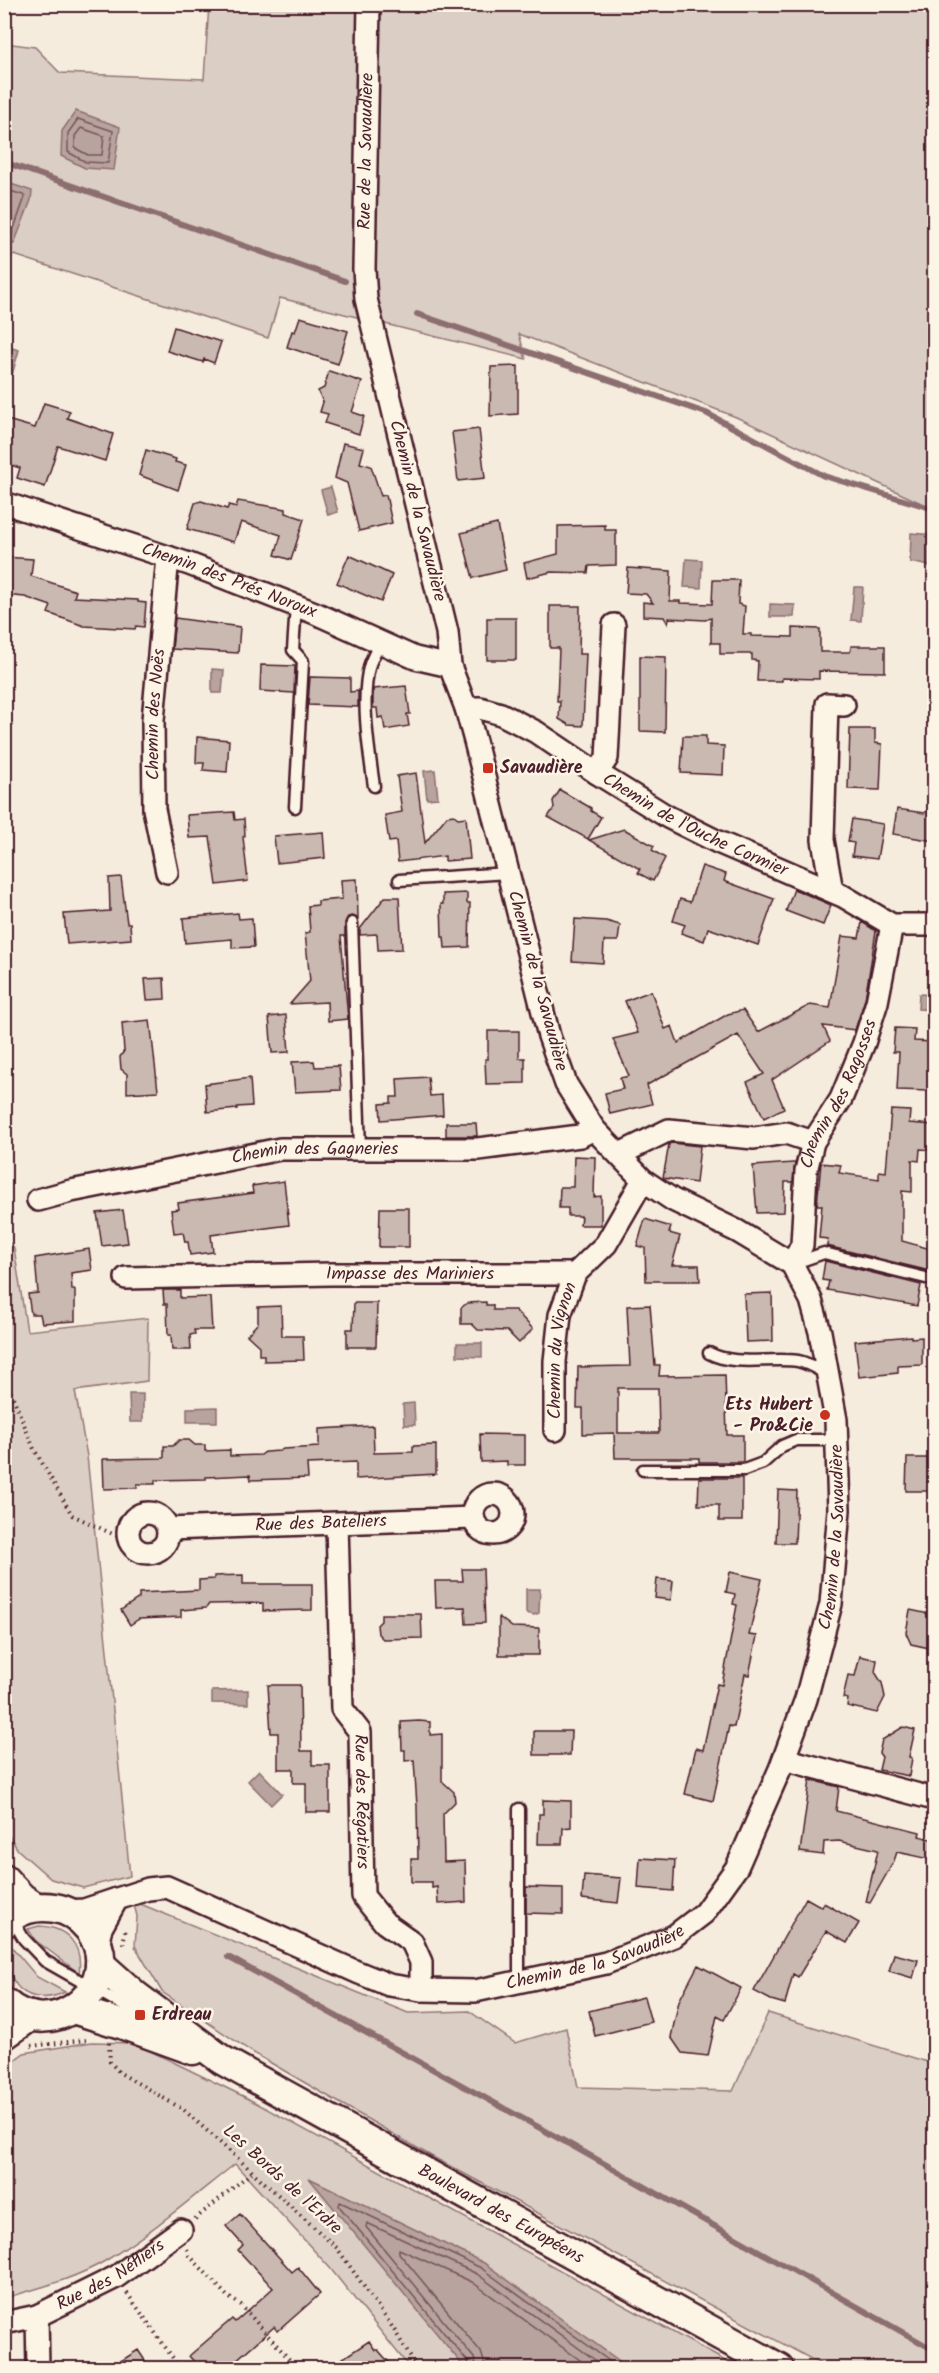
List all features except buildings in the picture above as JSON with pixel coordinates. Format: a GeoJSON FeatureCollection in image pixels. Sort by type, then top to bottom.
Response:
{"type":"FeatureCollection","features":[{"type":"Feature","properties":{"kind":"main road"},"geometry":{"type":"LineString","coordinates":[[4,1879],[22,1898],[13,1913]]}},
{"type":"Feature","properties":{"kind":"main road"},"geometry":{"type":"LineString","coordinates":[[13,1913],[68,1911]]}},
{"type":"Feature","properties":{"kind":"main road","name":"Boulevard des Européens"},"geometry":{"type":"LineString","coordinates":[[68,1911],[84,1924],[96,1966],[222,2060],[779,2368]]}},
{"type":"Feature","properties":{"kind":"main road"},"geometry":{"type":"LineString","coordinates":[[4,2002],[19,2012],[31,2016],[55,2017],[73,2009],[86,1999],[96,1966]]}},
{"type":"Feature","properties":{"kind":"main road","name":"Boulevard des Européens"},"geometry":{"type":"LineString","coordinates":[[73,2009],[222,2060]]}},
{"type":"Feature","properties":{"kind":"main road"},"geometry":{"type":"LineString","coordinates":[[4,2035],[31,2016]]}},
{"type":"Feature","properties":{"kind":"street","name":"Rue de la Savaudière"},"geometry":{"type":"LineString","coordinates":[[366,299],[364,269],[369,4]]}},
{"type":"Feature","properties":{"kind":"street","name":"Chemin de la Savaudière"},"geometry":{"type":"LineString","coordinates":[[68,1911],[84,1910],[148,1889],[167,1887],[389,1985],[421,1990],[475,1991],[519,1982],[606,1963],[674,1936],[704,1913],[737,1867],[784,1759],[806,1699],[831,1604],[839,1510],[836,1420],[820,1332],[811,1300],[792,1264],[737,1231],[673,1200],[643,1180],[594,1129],[566,1084],[549,1036],[466,708],[450,666],[447,632],[366,299]]}},
{"type":"Feature","properties":{"kind":"street","name":"Chemin des Prés Noroux"},"geometry":{"type":"LineString","coordinates":[[4,503],[168,557],[296,605],[416,658],[450,666]]}},
{"type":"Feature","properties":{"kind":"street","name":"Chemin des Noës"},"geometry":{"type":"LineString","coordinates":[[167,872],[154,809],[153,720],[168,557]]}},
{"type":"Feature","properties":{"kind":"street"},"geometry":{"type":"LineString","coordinates":[[597,773],[607,758],[614,625]]}},
{"type":"Feature","properties":{"kind":"street"},"geometry":{"type":"LineString","coordinates":[[828,704],[823,840],[832,891]]}},
{"type":"Feature","properties":{"kind":"street","name":"Chemin de l'Ouche Cormier"},"geometry":{"type":"LineString","coordinates":[[466,708],[480,708],[501,714],[527,727],[668,817],[832,891],[892,925],[934,925]]}},
{"type":"Feature","properties":{"kind":"street","name":"Chemin des Ragosses"},"geometry":{"type":"LineString","coordinates":[[792,1264],[802,1245],[806,1171],[813,1142],[841,1099],[864,1043],[877,1002],[892,925]]}},
{"type":"Feature","properties":{"kind":"street","name":"Chemin des Gagneries"},"geometry":{"type":"LineString","coordinates":[[38,1200],[71,1191],[280,1149],[478,1149],[579,1136],[594,1129]]}},
{"type":"Feature","properties":{"kind":"street"},"geometry":{"type":"LineString","coordinates":[[620,1154],[669,1130],[754,1138],[786,1133],[813,1142]]}},
{"type":"Feature","properties":{"kind":"street"},"geometry":{"type":"LineString","coordinates":[[575,1274],[606,1244],[643,1180]]}},
{"type":"Feature","properties":{"kind":"street","name":"Impasse des Mariniers"},"geometry":{"type":"LineString","coordinates":[[126,1278],[331,1274],[575,1274]]}},
{"type":"Feature","properties":{"kind":"street","name":"Chemin du Vignon"},"geometry":{"type":"LineString","coordinates":[[555,1430],[555,1361],[560,1315],[575,1274]]}},
{"type":"Feature","properties":{"kind":"street"},"geometry":{"type":"LineString","coordinates":[[144,1512],[161,1517],[168,1528],[166,1544],[155,1552],[140,1552],[130,1542],[129,1525],[135,1517],[144,1512]]}},
{"type":"Feature","properties":{"kind":"street","name":"Rue des Bateliers"},"geometry":{"type":"LineString","coordinates":[[168,1528],[473,1518]]}},
{"type":"Feature","properties":{"kind":"street","name":"Rue des Régatiers"},"geometry":{"type":"LineString","coordinates":[[337,1524],[342,1709],[360,1732],[363,1896],[384,1923],[412,1942],[421,1962],[421,1990]]}},
{"type":"Feature","properties":{"kind":"street"},"geometry":{"type":"LineString","coordinates":[[784,1759],[934,1799]]}},
{"type":"Feature","properties":{"kind":"street"},"geometry":{"type":"LineString","coordinates":[[96,1966],[101,1928],[117,1899]]}},
{"type":"Feature","properties":{"kind":"street","name":"Rue des Néfliers"},"geometry":{"type":"LineString","coordinates":[[4,2323],[37,2316],[116,2277],[181,2230]]}},
{"type":"Feature","properties":{"kind":"street","name":"Rue des Néfliers"},"geometry":{"type":"LineString","coordinates":[[37,2316],[38,2368]]}},
{"type":"Feature","properties":{"kind":"lane"},"geometry":{"type":"LineString","coordinates":[[295,807],[303,661],[293,650],[296,605]]}},
{"type":"Feature","properties":{"kind":"lane"},"geometry":{"type":"LineString","coordinates":[[374,786],[368,744],[366,684],[370,664],[380,642]]}},
{"type":"Feature","properties":{"kind":"lane"},"geometry":{"type":"LineString","coordinates":[[399,880],[508,873]]}},
{"type":"Feature","properties":{"kind":"lane"},"geometry":{"type":"LineString","coordinates":[[352,923],[360,1149]]}},
{"type":"Feature","properties":{"kind":"lane"},"geometry":{"type":"LineString","coordinates":[[792,1264],[824,1253],[934,1281]]}},
{"type":"Feature","properties":{"kind":"lane"},"geometry":{"type":"LineString","coordinates":[[709,1353],[721,1359],[799,1361],[828,1376]]}},
{"type":"Feature","properties":{"kind":"lane"},"geometry":{"type":"LineString","coordinates":[[643,1470],[744,1470],[763,1463],[783,1446],[796,1440],[837,1440]]}},
{"type":"Feature","properties":{"kind":"lane"},"geometry":{"type":"LineString","coordinates":[[519,1809],[519,1982]]}},
{"type":"Feature","properties":{"kind":"lane"},"geometry":{"type":"LineString","coordinates":[[13,1913],[24,1939],[45,1961],[96,1966]]}},
{"type":"Feature","properties":{"kind":"path"},"geometry":{"type":"LineString","coordinates":[[4,1375],[34,1449],[72,1515],[130,1542]]}},
{"type":"Feature","properties":{"kind":"path","name":"Les Bords de l'Erdre"},"geometry":{"type":"LineString","coordinates":[[108,2040],[110,2062],[120,2073],[184,2110],[337,2248],[393,2328],[417,2368]]}},
{"type":"Feature","properties":{"kind":"path"},"geometry":{"type":"LineString","coordinates":[[252,2172],[181,2230],[189,2256],[228,2297],[241,2305],[297,2368]]}},
{"type":"Feature","properties":{"kind":"path"},"geometry":{"type":"LineString","coordinates":[[116,2277],[180,2368]]}},
{"type":"Feature","properties":{"kind":"shaded area"},"geometry":{"type":"Polygon","coordinates":[[[209,5],[934,5],[934,509],[736,417],[519,334],[526,359],[280,298],[268,338],[5,252],[8,183],[5,184],[5,43],[35,47],[60,73],[204,79],[209,5]]]}},
{"type":"Feature","properties":{"kind":"shaded area"},"geometry":{"type":"Polygon","coordinates":[[[4,1237],[14,1248],[27,1331],[148,1318],[147,1381],[75,1391],[87,1456],[130,1876],[83,1888],[51,1879],[18,1850],[5,1830],[4,1237]]]}},
{"type":"Feature","properties":{"kind":"shaded area"},"geometry":{"type":"Polygon","coordinates":[[[133,1901],[408,2013],[469,2011],[515,2043],[566,2028],[578,2087],[733,2091],[768,2013],[934,2064],[934,2368],[828,2368],[431,2156],[252,2052],[162,1992],[135,1946],[137,1916],[133,1901]]]}},
{"type":"Feature","properties":{"kind":"shaded area"},"geometry":{"type":"Polygon","coordinates":[[[39,1926],[58,1930],[71,1939],[78,1954],[79,1973],[35,1940],[28,1929],[39,1926]]]}},
{"type":"Feature","properties":{"kind":"shaded area"},"geometry":{"type":"Polygon","coordinates":[[[11,1946],[37,1977],[65,1992],[40,1997],[29,1995],[21,1990],[14,1982],[10,1972],[11,1946]]]}},
{"type":"Feature","properties":{"kind":"shaded area"},"geometry":{"type":"Polygon","coordinates":[[[92,2042],[134,2043],[247,2098],[738,2368],[410,2368],[330,2268],[235,2164],[155,2227],[105,2261],[69,2278],[5,2298],[5,2067],[24,2053],[92,2042]]]}},
{"type":"Feature","properties":{"kind":"water"},"geometry":{"type":"Polygon","coordinates":[[[76,111],[120,127],[114,170],[85,168],[61,156],[62,131],[76,111]]]}},
{"type":"Feature","properties":{"kind":"water"},"geometry":{"type":"Polygon","coordinates":[[[8,183],[32,191],[31,200],[14,244],[4,244],[4,184],[8,183]]]}},
{"type":"Feature","properties":{"kind":"water"},"geometry":{"type":"Polygon","coordinates":[[[5,346],[19,350],[12,375],[5,373],[5,346]]]}},
{"type":"Feature","properties":{"kind":"water"},"geometry":{"type":"Polygon","coordinates":[[[331,487],[338,512],[328,515],[321,490],[331,487]]]}},
{"type":"Feature","properties":{"kind":"water"},"geometry":{"type":"Polygon","coordinates":[[[911,533],[934,535],[934,567],[910,562],[911,533]]]}},
{"type":"Feature","properties":{"kind":"water"},"geometry":{"type":"Polygon","coordinates":[[[686,559],[702,560],[701,588],[684,587],[686,559]]]}},
{"type":"Feature","properties":{"kind":"water"},"geometry":{"type":"Polygon","coordinates":[[[854,587],[863,587],[861,621],[851,620],[854,587]]]}},
{"type":"Feature","properties":{"kind":"water"},"geometry":{"type":"Polygon","coordinates":[[[770,604],[795,605],[794,617],[770,617],[770,604]]]}},
{"type":"Feature","properties":{"kind":"water"},"geometry":{"type":"Polygon","coordinates":[[[212,669],[224,670],[222,693],[212,693],[212,669]]]}},
{"type":"Feature","properties":{"kind":"water"},"geometry":{"type":"Polygon","coordinates":[[[435,770],[438,798],[427,799],[424,771],[435,770]]]}},
{"type":"Feature","properties":{"kind":"water"},"geometry":{"type":"Polygon","coordinates":[[[919,994],[934,995],[934,1010],[918,1009],[919,994]]]}},
{"type":"Feature","properties":{"kind":"water"},"geometry":{"type":"Polygon","coordinates":[[[457,1343],[482,1343],[482,1357],[457,1356],[457,1343]]]}},
{"type":"Feature","properties":{"kind":"water"},"geometry":{"type":"Polygon","coordinates":[[[129,1394],[143,1394],[143,1422],[130,1422],[129,1394]]]}},
{"type":"Feature","properties":{"kind":"water"},"geometry":{"type":"Polygon","coordinates":[[[414,1403],[415,1425],[404,1425],[403,1404],[414,1403]]]}},
{"type":"Feature","properties":{"kind":"water"},"geometry":{"type":"Polygon","coordinates":[[[217,1407],[217,1422],[187,1422],[187,1408],[217,1407]]]}},
{"type":"Feature","properties":{"kind":"water"},"geometry":{"type":"Polygon","coordinates":[[[526,1589],[540,1589],[539,1613],[534,1615],[526,1613],[526,1589]]]}},
{"type":"Feature","properties":{"kind":"water"},"geometry":{"type":"Polygon","coordinates":[[[248,1690],[248,1704],[212,1703],[212,1691],[248,1690]]]}},
{"type":"Feature","properties":{"kind":"water"},"geometry":{"type":"Polygon","coordinates":[[[259,1770],[282,1794],[271,1805],[248,1781],[259,1770]]]}},
{"type":"Feature","properties":{"kind":"water"},"geometry":{"type":"Polygon","coordinates":[[[309,2178],[484,2263],[629,2368],[465,2368],[309,2178]]]}},
{"type":"Feature","properties":{"kind":"waterway"},"geometry":{"type":"LineString","coordinates":[[4,162],[345,281]]}},
{"type":"Feature","properties":{"kind":"waterway"},"geometry":{"type":"LineString","coordinates":[[417,314],[706,413],[824,476],[934,509]]}},
{"type":"Feature","properties":{"kind":"waterway"},"geometry":{"type":"LineString","coordinates":[[228,1957],[571,2145],[934,2350]]}},
{"type":"Feature","properties":{"kind":"place","name":"Savaudière"},"geometry":{"type":"Point","coordinates":[488,768]}},
{"type":"Feature","properties":{"kind":"place","name":"Ets Hubert - Pro&Cie"},"geometry":{"type":"Point","coordinates":[825,1415]}},
{"type":"Feature","properties":{"kind":"place","name":"Erdreau"},"geometry":{"type":"Point","coordinates":[140,2015]}}]}
